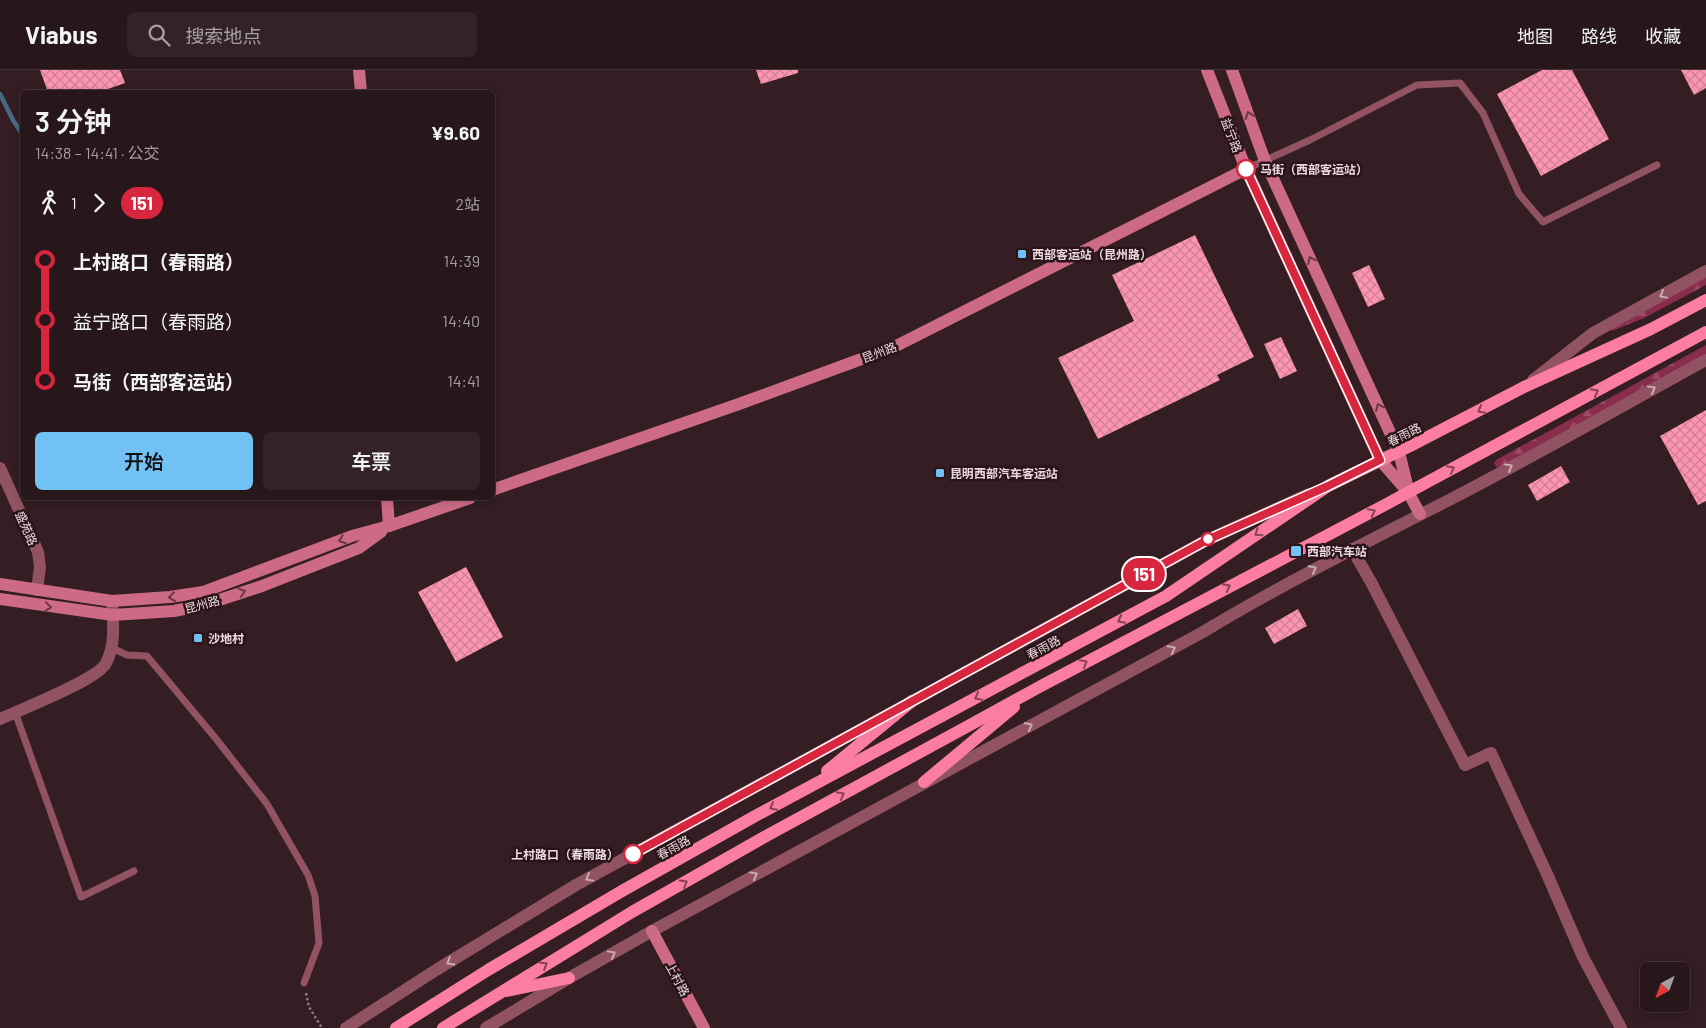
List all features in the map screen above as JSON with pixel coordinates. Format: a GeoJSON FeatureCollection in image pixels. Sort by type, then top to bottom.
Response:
{"type":"FeatureCollection","features":[{"type":"Feature","properties":{"kind":"main road"},"geometry":{"type":"LineString","coordinates":[[359,70],[361,90]]}},
{"type":"Feature","properties":{"kind":"main road","name":"益宁路"},"geometry":{"type":"LineString","coordinates":[[1207,70],[1246,169],[1380,460],[1408,492],[1420,514]]}},
{"type":"Feature","properties":{"kind":"main road","name":"益宁路"},"geometry":{"type":"LineString","coordinates":[[1232,70],[1265,161],[1399,452],[1408,492]]}},
{"type":"Feature","properties":{"kind":"main road","name":"昆州路"},"geometry":{"type":"LineString","coordinates":[[495,489],[894,348],[1246,169]]}},
{"type":"Feature","properties":{"kind":"main road","name":"春雨路"},"geometry":{"type":"LineString","coordinates":[[396,1028],[488,970],[622,891],[805,790],[1166,596],[1328,486],[1399,452],[1524,387],[1651,328],[1706,300]]}},
{"type":"Feature","properties":{"kind":"main road"},"geometry":{"type":"LineString","coordinates":[[443,1028],[497,993],[700,873],[1041,686],[1706,332]]}},
{"type":"Feature","properties":{"kind":"main road"},"geometry":{"type":"LineString","coordinates":[[387,500],[389,526]]}},
{"type":"Feature","properties":{"kind":"main road","name":"昆州路"},"geometry":{"type":"LineString","coordinates":[[0,584],[112,601],[170,598],[203,592],[352,536],[389,526],[464,500]]}},
{"type":"Feature","properties":{"kind":"main road","name":"昆州路"},"geometry":{"type":"LineString","coordinates":[[0,600],[112,615],[174,611],[204,605],[262,586],[359,548],[389,526]]}},
{"type":"Feature","properties":{"kind":"main road"},"geometry":{"type":"LineString","coordinates":[[924,782],[1041,686]]}},
{"type":"Feature","properties":{"kind":"main road"},"geometry":{"type":"LineString","coordinates":[[805,790],[912,701]]}},
{"type":"Feature","properties":{"kind":"main road","name":"上村路"},"geometry":{"type":"LineString","coordinates":[[652,931],[704,1028]]}},
{"type":"Feature","properties":{"kind":"main road"},"geometry":{"type":"LineString","coordinates":[[497,993],[569,978]]}},
{"type":"Feature","properties":{"kind":"street"},"geometry":{"type":"LineString","coordinates":[[1524,387],[1593,333],[1706,271]]}},
{"type":"Feature","properties":{"kind":"street"},"geometry":{"type":"LineString","coordinates":[[486,1028],[652,931],[924,782],[1203,632],[1352,548],[1420,514],[1706,360]]}},
{"type":"Feature","properties":{"kind":"street","name":"盛苑路"},"geometry":{"type":"LineString","coordinates":[[0,468],[38,552],[40,566],[37,590]]}},
{"type":"Feature","properties":{"kind":"street"},"geometry":{"type":"LineString","coordinates":[[346,1028],[436,970],[576,885],[1207,540],[1328,486]]}},
{"type":"Feature","properties":{"kind":"street"},"geometry":{"type":"LineString","coordinates":[[1352,548],[1465,765],[1490,753],[1547,874],[1583,957],[1621,1028]]}},
{"type":"Feature","properties":{"kind":"street"},"geometry":{"type":"LineString","coordinates":[[0,719],[90,677],[106,665],[112,648],[112,601]]}},
{"type":"Feature","properties":{"kind":"lane"},"geometry":{"type":"LineString","coordinates":[[1246,169],[1310,140],[1417,85],[1460,83],[1483,113],[1519,194],[1543,222],[1658,165]]}},
{"type":"Feature","properties":{"kind":"lane"},"geometry":{"type":"LineString","coordinates":[[112,648],[128,655],[147,656],[267,804],[308,875],[315,896],[319,943],[304,983]]}},
{"type":"Feature","properties":{"kind":"lane"},"geometry":{"type":"LineString","coordinates":[[15,712],[82,897],[134,871]]}},
{"type":"Feature","properties":{"kind":"path"},"geometry":{"type":"LineString","coordinates":[[304,983],[310,1006],[322,1028]]}},
{"type":"Feature","properties":{"kind":"green space"},"geometry":{"type":"Polygon","coordinates":[[[1706,276],[1706,285],[1644,318],[1612,331],[1611,328],[1706,276]]]}},
{"type":"Feature","properties":{"kind":"green space"},"geometry":{"type":"Polygon","coordinates":[[[1706,345],[1706,356],[1500,468],[1496,467],[1494,463],[1496,460],[1706,345]]]}},
{"type":"Feature","properties":{"kind":"building"},"geometry":{"type":"Polygon","coordinates":[[[40,70],[120,70],[125,83],[106,90],[47,90],[40,70]]]}},
{"type":"Feature","properties":{"kind":"building"},"geometry":{"type":"Polygon","coordinates":[[[756,70],[798,70],[798,73],[761,84],[756,70]]]}},
{"type":"Feature","properties":{"kind":"building"},"geometry":{"type":"Polygon","coordinates":[[[1542,70],[1572,70],[1609,139],[1541,176],[1497,94],[1542,70]]]}},
{"type":"Feature","properties":{"kind":"building"},"geometry":{"type":"Polygon","coordinates":[[[1681,70],[1706,70],[1706,88],[1694,95],[1681,70]]]}},
{"type":"Feature","properties":{"kind":"building"},"geometry":{"type":"Polygon","coordinates":[[[1195,235],[1254,357],[1217,375],[1220,380],[1098,439],[1058,358],[1134,321],[1112,275],[1195,235]]]}},
{"type":"Feature","properties":{"kind":"building"},"geometry":{"type":"Polygon","coordinates":[[[1369,265],[1385,299],[1368,307],[1352,273],[1369,265]]]}},
{"type":"Feature","properties":{"kind":"building"},"geometry":{"type":"Polygon","coordinates":[[[1281,337],[1297,371],[1280,379],[1264,344],[1281,337]]]}},
{"type":"Feature","properties":{"kind":"building"},"geometry":{"type":"Polygon","coordinates":[[[1706,410],[1706,501],[1698,505],[1660,436],[1706,410]]]}},
{"type":"Feature","properties":{"kind":"building"},"geometry":{"type":"Polygon","coordinates":[[[1561,466],[1570,482],[1537,501],[1528,485],[1561,466]]]}},
{"type":"Feature","properties":{"kind":"building"},"geometry":{"type":"Polygon","coordinates":[[[466,567],[503,637],[456,662],[418,592],[466,567]]]}},
{"type":"Feature","properties":{"kind":"building"},"geometry":{"type":"Polygon","coordinates":[[[1298,609],[1307,626],[1274,644],[1265,628],[1298,609]]]}},
{"type":"Feature","properties":{"kind":"waterway"},"geometry":{"type":"LineString","coordinates":[[0,94],[20,131]]}},
{"type":"Feature","properties":{"kind":"bus line","name":"151"},"geometry":{"type":"LineString","coordinates":[[633,854],[1207,540],[1328,486],[1380,460],[1246,169]]}},
{"type":"Feature","properties":{"kind":"place","name":"马街（西部客运站）"},"geometry":{"type":"Point","coordinates":[1246,169]}},
{"type":"Feature","properties":{"kind":"place","name":"西部客运站（昆州路）"},"geometry":{"type":"Point","coordinates":[1022,254]}},
{"type":"Feature","properties":{"kind":"place","name":"昆明西部汽车客运站"},"geometry":{"type":"Point","coordinates":[940,473]}},
{"type":"Feature","properties":{"kind":"place","name":"西部汽车站"},"geometry":{"type":"Point","coordinates":[1296,551]}},
{"type":"Feature","properties":{"kind":"place","name":"沙地村"},"geometry":{"type":"Point","coordinates":[198,638]}},
{"type":"Feature","properties":{"kind":"place","name":"上村路口（春雨路）"},"geometry":{"type":"Point","coordinates":[633,854]}}]}
